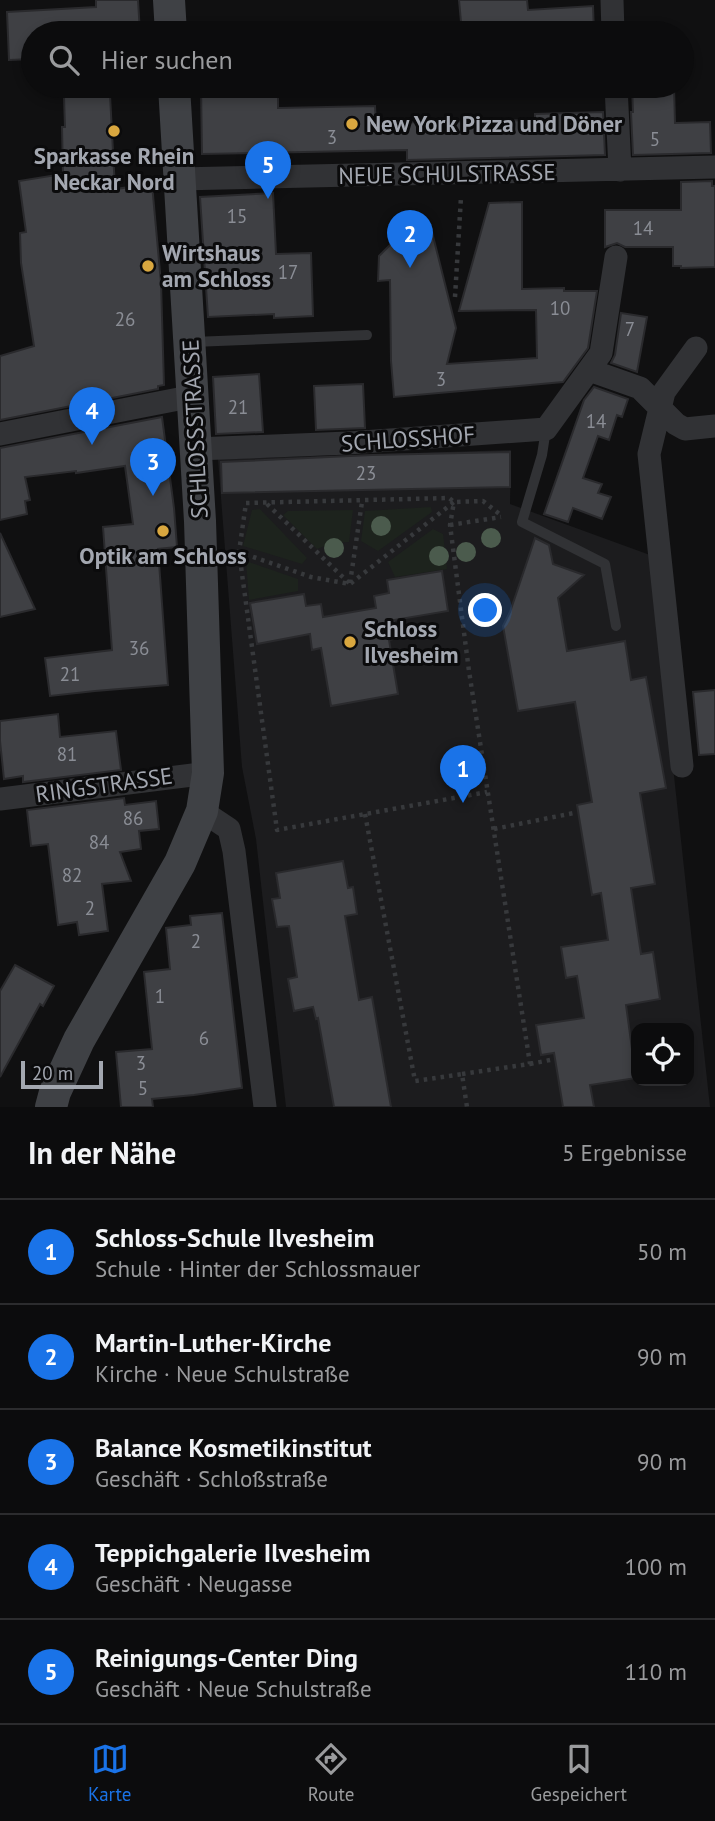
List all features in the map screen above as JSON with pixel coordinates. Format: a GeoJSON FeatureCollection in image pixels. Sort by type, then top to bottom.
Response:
{"type":"FeatureCollection","features":[{"type":"Feature","properties":{"kind":"main road"},"geometry":{"type":"LineString","coordinates":[[169,0],[170,21]]}},
{"type":"Feature","properties":{"kind":"main road","name":"SCHLOSSSTRASSE"},"geometry":{"type":"LineString","coordinates":[[51,1107],[79,1040],[180,863],[202,811],[208,773],[194,396],[175,98]]}},
{"type":"Feature","properties":{"kind":"street"},"geometry":{"type":"LineString","coordinates":[[612,0],[613,21]]}},
{"type":"Feature","properties":{"kind":"street"},"geometry":{"type":"LineString","coordinates":[[617,98],[620,170]]}},
{"type":"Feature","properties":{"kind":"street","name":"NEUE SCHULSTRASSE"},"geometry":{"type":"LineString","coordinates":[[179,180],[715,167]]}},
{"type":"Feature","properties":{"kind":"street"},"geometry":{"type":"LineString","coordinates":[[546,429],[601,353],[616,257]]}},
{"type":"Feature","properties":{"kind":"street"},"geometry":{"type":"LineString","coordinates":[[682,766],[649,454],[664,392],[696,348]]}},
{"type":"Feature","properties":{"kind":"street"},"geometry":{"type":"LineString","coordinates":[[589,370],[640,388],[676,424],[685,429],[715,426]]}},
{"type":"Feature","properties":{"kind":"street"},"geometry":{"type":"LineString","coordinates":[[0,434],[194,396]]}},
{"type":"Feature","properties":{"kind":"street","name":"SCHLOSSHOF"},"geometry":{"type":"LineString","coordinates":[[196,449],[348,443],[546,429]]}},
{"type":"Feature","properties":{"kind":"street","name":"RINGSTRASSE"},"geometry":{"type":"LineString","coordinates":[[0,799],[208,773]]}},
{"type":"Feature","properties":{"kind":"street"},"geometry":{"type":"LineString","coordinates":[[202,811],[229,829],[234,851],[265,1107]]}},
{"type":"Feature","properties":{"kind":"lane"},"geometry":{"type":"LineString","coordinates":[[190,342],[368,335]]}},
{"type":"Feature","properties":{"kind":"lane"},"geometry":{"type":"LineString","coordinates":[[546,429],[542,455],[522,522],[605,564],[616,626]]}},
{"type":"Feature","properties":{"kind":"path"},"geometry":{"type":"LineString","coordinates":[[455,298],[460,216]]}},
{"type":"Feature","properties":{"kind":"path"},"geometry":{"type":"LineString","coordinates":[[454,502],[449,498],[246,503],[239,552],[277,830],[487,792]]}},
{"type":"Feature","properties":{"kind":"path"},"geometry":{"type":"LineString","coordinates":[[350,584],[362,501]]}},
{"type":"Feature","properties":{"kind":"path"},"geometry":{"type":"LineString","coordinates":[[222,552],[239,552],[311,577],[350,584],[454,502],[483,501],[502,516],[522,522]]}},
{"type":"Feature","properties":{"kind":"path"},"geometry":{"type":"LineString","coordinates":[[454,502],[450,525],[469,671],[530,1064]]}},
{"type":"Feature","properties":{"kind":"path"},"geometry":{"type":"LineString","coordinates":[[266,503],[350,584]]}},
{"type":"Feature","properties":{"kind":"path"},"geometry":{"type":"LineString","coordinates":[[450,525],[502,516]]}},
{"type":"Feature","properties":{"kind":"path"},"geometry":{"type":"LineString","coordinates":[[495,829],[574,813]]}},
{"type":"Feature","properties":{"kind":"path"},"geometry":{"type":"LineString","coordinates":[[365,814],[415,1081],[555,1059]]}},
{"type":"Feature","properties":{"kind":"path"},"geometry":{"type":"LineString","coordinates":[[462,1074],[467,1107]]}},
{"type":"Feature","properties":{"kind":"shaded area"},"geometry":{"type":"Polygon","coordinates":[[[511,450],[510,504],[650,555],[710,1107],[286,1107],[256,839],[242,767],[218,459],[511,450]]]}},
{"type":"Feature","properties":{"kind":"shaded area"},"geometry":{"type":"Polygon","coordinates":[[[431,507],[432,512],[378,551],[361,541],[365,511],[431,507]]]}},
{"type":"Feature","properties":{"kind":"shaded area"},"geometry":{"type":"Polygon","coordinates":[[[260,509],[307,558],[302,564],[243,546],[252,510],[260,509]]]}},
{"type":"Feature","properties":{"kind":"shaded area"},"geometry":{"type":"Polygon","coordinates":[[[353,510],[349,542],[332,543],[317,549],[283,515],[288,511],[353,510]]]}},
{"type":"Feature","properties":{"kind":"shaded area"},"geometry":{"type":"Polygon","coordinates":[[[433,529],[443,534],[447,569],[395,577],[388,562],[433,529]]]}},
{"type":"Feature","properties":{"kind":"shaded area"},"geometry":{"type":"Polygon","coordinates":[[[246,561],[298,579],[298,591],[249,600],[246,561]]]}},
{"type":"Feature","properties":{"kind":"building"},"geometry":{"type":"Polygon","coordinates":[[[96,0],[138,0],[139,21],[21,21],[21,60],[9,60],[7,12],[96,7],[96,0]]]}},
{"type":"Feature","properties":{"kind":"building"},"geometry":{"type":"Polygon","coordinates":[[[459,0],[527,0],[528,10],[593,6],[594,21],[461,21],[459,0]]]}},
{"type":"Feature","properties":{"kind":"building"},"geometry":{"type":"Polygon","coordinates":[[[64,98],[110,98],[115,189],[152,184],[161,283],[164,385],[158,386],[158,389],[0,420],[0,356],[34,346],[21,263],[20,233],[26,232],[19,181],[63,174],[62,127],[65,127],[64,98]]]}},
{"type":"Feature","properties":{"kind":"building"},"geometry":{"type":"Polygon","coordinates":[[[201,98],[278,98],[278,108],[375,106],[376,123],[535,120],[535,114],[603,112],[605,155],[407,160],[407,150],[202,154],[201,98]]]}},
{"type":"Feature","properties":{"kind":"building"},"geometry":{"type":"Polygon","coordinates":[[[632,98],[674,98],[675,123],[710,122],[711,153],[633,155],[632,98]]]}},
{"type":"Feature","properties":{"kind":"building"},"geometry":{"type":"Polygon","coordinates":[[[712,181],[712,186],[715,186],[715,267],[673,266],[673,247],[625,247],[617,243],[605,247],[605,210],[681,210],[681,182],[712,181]]]}},
{"type":"Feature","properties":{"kind":"building"},"geometry":{"type":"Polygon","coordinates":[[[273,193],[276,254],[311,253],[313,316],[274,318],[274,314],[208,317],[200,197],[273,193]]]}},
{"type":"Feature","properties":{"kind":"building"},"geometry":{"type":"Polygon","coordinates":[[[522,202],[522,289],[564,288],[564,291],[597,291],[588,348],[563,382],[394,397],[390,280],[378,281],[379,256],[390,245],[391,233],[432,232],[456,328],[447,364],[537,358],[536,310],[459,311],[489,203],[522,202]]]}},
{"type":"Feature","properties":{"kind":"building"},"geometry":{"type":"Polygon","coordinates":[[[621,313],[647,317],[637,372],[611,363],[615,355],[621,313]]]}},
{"type":"Feature","properties":{"kind":"building"},"geometry":{"type":"Polygon","coordinates":[[[259,374],[263,432],[216,434],[213,377],[259,374]]]}},
{"type":"Feature","properties":{"kind":"building"},"geometry":{"type":"Polygon","coordinates":[[[363,384],[365,428],[316,430],[314,386],[363,384]]]}},
{"type":"Feature","properties":{"kind":"building"},"geometry":{"type":"Polygon","coordinates":[[[594,387],[628,399],[622,417],[617,415],[609,440],[598,436],[583,478],[602,484],[598,493],[611,497],[602,519],[573,508],[568,522],[544,514],[584,400],[594,387]]]}},
{"type":"Feature","properties":{"kind":"building"},"geometry":{"type":"Polygon","coordinates":[[[162,417],[177,547],[158,549],[168,685],[50,696],[45,658],[112,650],[103,527],[133,524],[125,466],[25,477],[30,500],[25,501],[27,514],[0,520],[0,448],[162,417]]]}},
{"type":"Feature","properties":{"kind":"building"},"geometry":{"type":"Polygon","coordinates":[[[510,452],[510,487],[222,493],[221,462],[510,452]]]}},
{"type":"Feature","properties":{"kind":"building"},"geometry":{"type":"Polygon","coordinates":[[[0,533],[35,609],[0,617],[0,533]]]}},
{"type":"Feature","properties":{"kind":"building"},"geometry":{"type":"Polygon","coordinates":[[[535,538],[549,545],[553,564],[584,575],[558,598],[567,651],[625,641],[631,680],[646,677],[666,788],[640,793],[655,884],[631,888],[641,954],[653,952],[660,999],[626,1005],[631,1042],[631,1079],[590,1085],[594,1107],[563,1107],[554,1053],[541,1055],[536,1025],[584,1018],[577,976],[566,978],[561,947],[608,940],[601,893],[592,895],[577,805],[592,802],[575,702],[518,711],[503,626],[535,538]]]}},
{"type":"Feature","properties":{"kind":"building","name":"Schloss Ilvesheim"},"geometry":{"type":"Polygon","coordinates":[[[442,571],[448,611],[394,620],[397,638],[389,640],[398,694],[331,706],[321,648],[312,650],[310,634],[257,644],[250,603],[304,594],[306,606],[321,604],[323,617],[376,608],[374,596],[389,593],[387,580],[442,571]]]}},
{"type":"Feature","properties":{"kind":"building"},"geometry":{"type":"Polygon","coordinates":[[[715,690],[715,754],[699,755],[693,692],[715,690]]]}},
{"type":"Feature","properties":{"kind":"building"},"geometry":{"type":"Polygon","coordinates":[[[58,714],[60,737],[116,731],[121,770],[23,782],[23,776],[4,779],[0,721],[58,714]]]}},
{"type":"Feature","properties":{"kind":"building"},"geometry":{"type":"Polygon","coordinates":[[[124,798],[125,805],[156,801],[159,829],[139,831],[141,849],[120,852],[131,881],[102,884],[108,931],[79,935],[77,922],[58,925],[48,844],[31,846],[27,810],[124,798]]]}},
{"type":"Feature","properties":{"kind":"building"},"geometry":{"type":"Polygon","coordinates":[[[343,861],[348,888],[353,887],[357,914],[345,916],[359,1000],[372,997],[391,1107],[334,1107],[318,1018],[316,1019],[313,1007],[294,1011],[288,979],[297,977],[289,926],[277,927],[272,899],[280,898],[276,873],[343,861]]]}},
{"type":"Feature","properties":{"kind":"building"},"geometry":{"type":"Polygon","coordinates":[[[222,913],[242,1088],[152,1099],[153,1107],[121,1107],[116,1052],[152,1049],[144,972],[170,969],[166,928],[191,925],[190,916],[222,913]]]}},
{"type":"Feature","properties":{"kind":"building"},"geometry":{"type":"Polygon","coordinates":[[[15,965],[54,986],[43,1006],[40,1004],[0,1077],[0,991],[15,965]]]}},
{"type":"Feature","properties":{"kind":"place","name":"New York Pizza und Döner"},"geometry":{"type":"Point","coordinates":[352,124]}},
{"type":"Feature","properties":{"kind":"place","name":"Sparkasse Rhein Neckar Nord"},"geometry":{"type":"Point","coordinates":[114,131]}},
{"type":"Feature","properties":{"kind":"place","name":"Reinigungs-Center Ding"},"geometry":{"type":"Point","coordinates":[268,199]}},
{"type":"Feature","properties":{"kind":"place","name":"Wirtshaus am Schloss"},"geometry":{"type":"Point","coordinates":[148,266]}},
{"type":"Feature","properties":{"kind":"place","name":"Martin-Luther-Kirche"},"geometry":{"type":"Point","coordinates":[410,268]}},
{"type":"Feature","properties":{"kind":"place","name":"Teppichgalerie Ilvesheim"},"geometry":{"type":"Point","coordinates":[92,445]}},
{"type":"Feature","properties":{"kind":"place","name":"Balance Kosmetikinstitut"},"geometry":{"type":"Point","coordinates":[153,496]}},
{"type":"Feature","properties":{"kind":"place","name":"Optik am Schloss"},"geometry":{"type":"Point","coordinates":[163,531]}},
{"type":"Feature","properties":{"kind":"place","name":"Schloss Ilvesheim"},"geometry":{"type":"Point","coordinates":[350,642]}},
{"type":"Feature","properties":{"kind":"place","name":"Schloss-Schule Ilvesheim"},"geometry":{"type":"Point","coordinates":[463,803]}}]}
